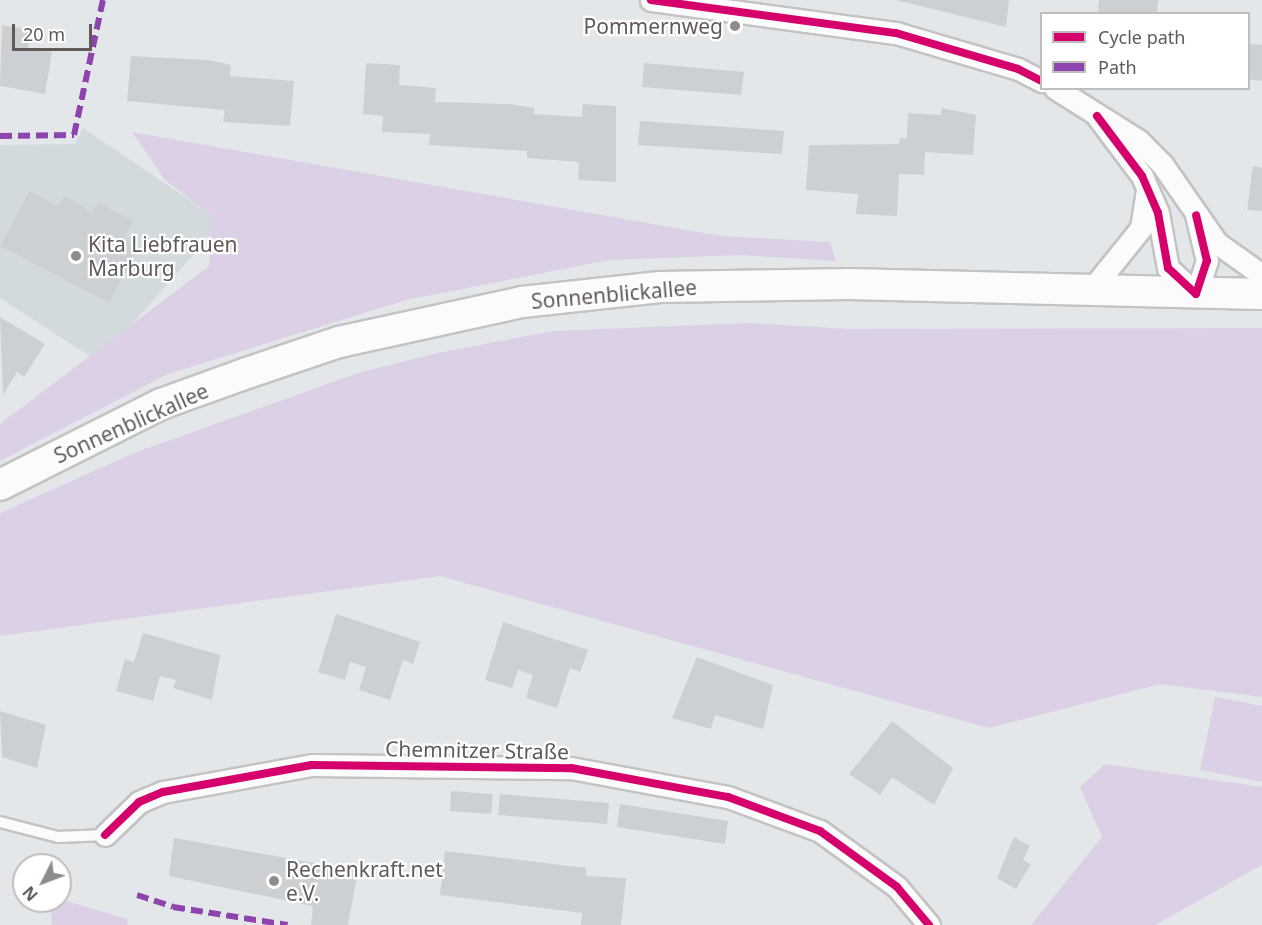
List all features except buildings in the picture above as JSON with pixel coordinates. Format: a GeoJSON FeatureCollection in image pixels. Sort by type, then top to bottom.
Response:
{"type":"FeatureCollection","features":[{"type":"Feature","properties":{"kind":"main road","name":"Sonnenblickallee"},"geometry":{"type":"LineString","coordinates":[[0,485],[161,404],[248,373],[339,342],[522,302],[671,287],[997,284],[1196,294],[1262,294]]}},
{"type":"Feature","properties":{"kind":"street"},"geometry":{"type":"LineString","coordinates":[[651,0],[794,8],[896,33],[1018,69],[1040,80]]}},
{"type":"Feature","properties":{"kind":"street"},"geometry":{"type":"LineString","coordinates":[[1058,90],[1096,116],[1122,129],[1152,154],[1196,215],[1236,261],[1262,275]]}},
{"type":"Feature","properties":{"kind":"street"},"geometry":{"type":"LineString","coordinates":[[1096,116],[1123,147],[1147,189],[1158,213],[1168,268],[1196,294],[1207,261],[1196,215]]}},
{"type":"Feature","properties":{"kind":"street"},"geometry":{"type":"LineString","coordinates":[[1091,290],[1141,228],[1147,189]]}},
{"type":"Feature","properties":{"kind":"street","name":"Chemnitzer Straße"},"geometry":{"type":"LineString","coordinates":[[105,835],[140,802],[163,792],[312,765],[571,768],[728,798],[820,831],[897,887],[928,925]]}},
{"type":"Feature","properties":{"kind":"lane"},"geometry":{"type":"LineString","coordinates":[[0,822],[58,837],[105,835]]}},
{"type":"Feature","properties":{"kind":"shaded area"},"geometry":{"type":"Polygon","coordinates":[[[83,128],[222,222],[99,362],[0,298],[0,145],[75,144],[83,128]]]}},
{"type":"Feature","properties":{"kind":"shaded area"},"geometry":{"type":"Polygon","coordinates":[[[132,132],[721,236],[830,242],[836,261],[740,255],[609,260],[406,300],[168,374],[0,461],[0,424],[209,266],[212,216],[165,180],[132,132]]]}},
{"type":"Feature","properties":{"kind":"shaded area"},"geometry":{"type":"Polygon","coordinates":[[[748,323],[850,329],[1262,328],[1262,697],[1160,684],[989,728],[440,576],[0,636],[0,513],[134,453],[358,373],[437,353],[553,331],[748,323]]]}},
{"type":"Feature","properties":{"kind":"shaded area"},"geometry":{"type":"Polygon","coordinates":[[[1215,697],[1262,706],[1262,782],[1200,770],[1215,697]]]}},
{"type":"Feature","properties":{"kind":"shaded area"},"geometry":{"type":"Polygon","coordinates":[[[1105,764],[1262,787],[1262,865],[1155,925],[1031,925],[1102,837],[1080,787],[1105,764]]]}},
{"type":"Feature","properties":{"kind":"shaded area"},"geometry":{"type":"Polygon","coordinates":[[[72,903],[127,919],[128,925],[52,925],[51,913],[72,913],[72,903]]]}},
{"type":"Feature","properties":{"kind":"marked path"},"geometry":{"type":"LineString","coordinates":[[0,136],[74,135],[103,0]]}},
{"type":"Feature","properties":{"kind":"marked path"},"geometry":{"type":"LineString","coordinates":[[137,895],[173,907],[288,925]]}},
{"type":"Feature","properties":{"kind":"cycle path"},"geometry":{"type":"LineString","coordinates":[[651,0],[896,33],[1018,69],[1040,80]]}},
{"type":"Feature","properties":{"kind":"cycle path"},"geometry":{"type":"LineString","coordinates":[[1097,116],[1142,176],[1158,213],[1168,268],[1196,294],[1207,261],[1196,215]]}},
{"type":"Feature","properties":{"kind":"cycle path"},"geometry":{"type":"LineString","coordinates":[[105,835],[139,802],[163,792],[312,765],[571,768],[728,797],[820,831],[897,887],[929,925]]}},
{"type":"Feature","properties":{"kind":"place","name":"Pommernweg"},"geometry":{"type":"Point","coordinates":[735,26]}},
{"type":"Feature","properties":{"kind":"place","name":"Kita Liebfrauen Marburg"},"geometry":{"type":"Point","coordinates":[76,256]}},
{"type":"Feature","properties":{"kind":"place","name":"Rechenkraft.net e.V."},"geometry":{"type":"Point","coordinates":[274,881]}}]}
